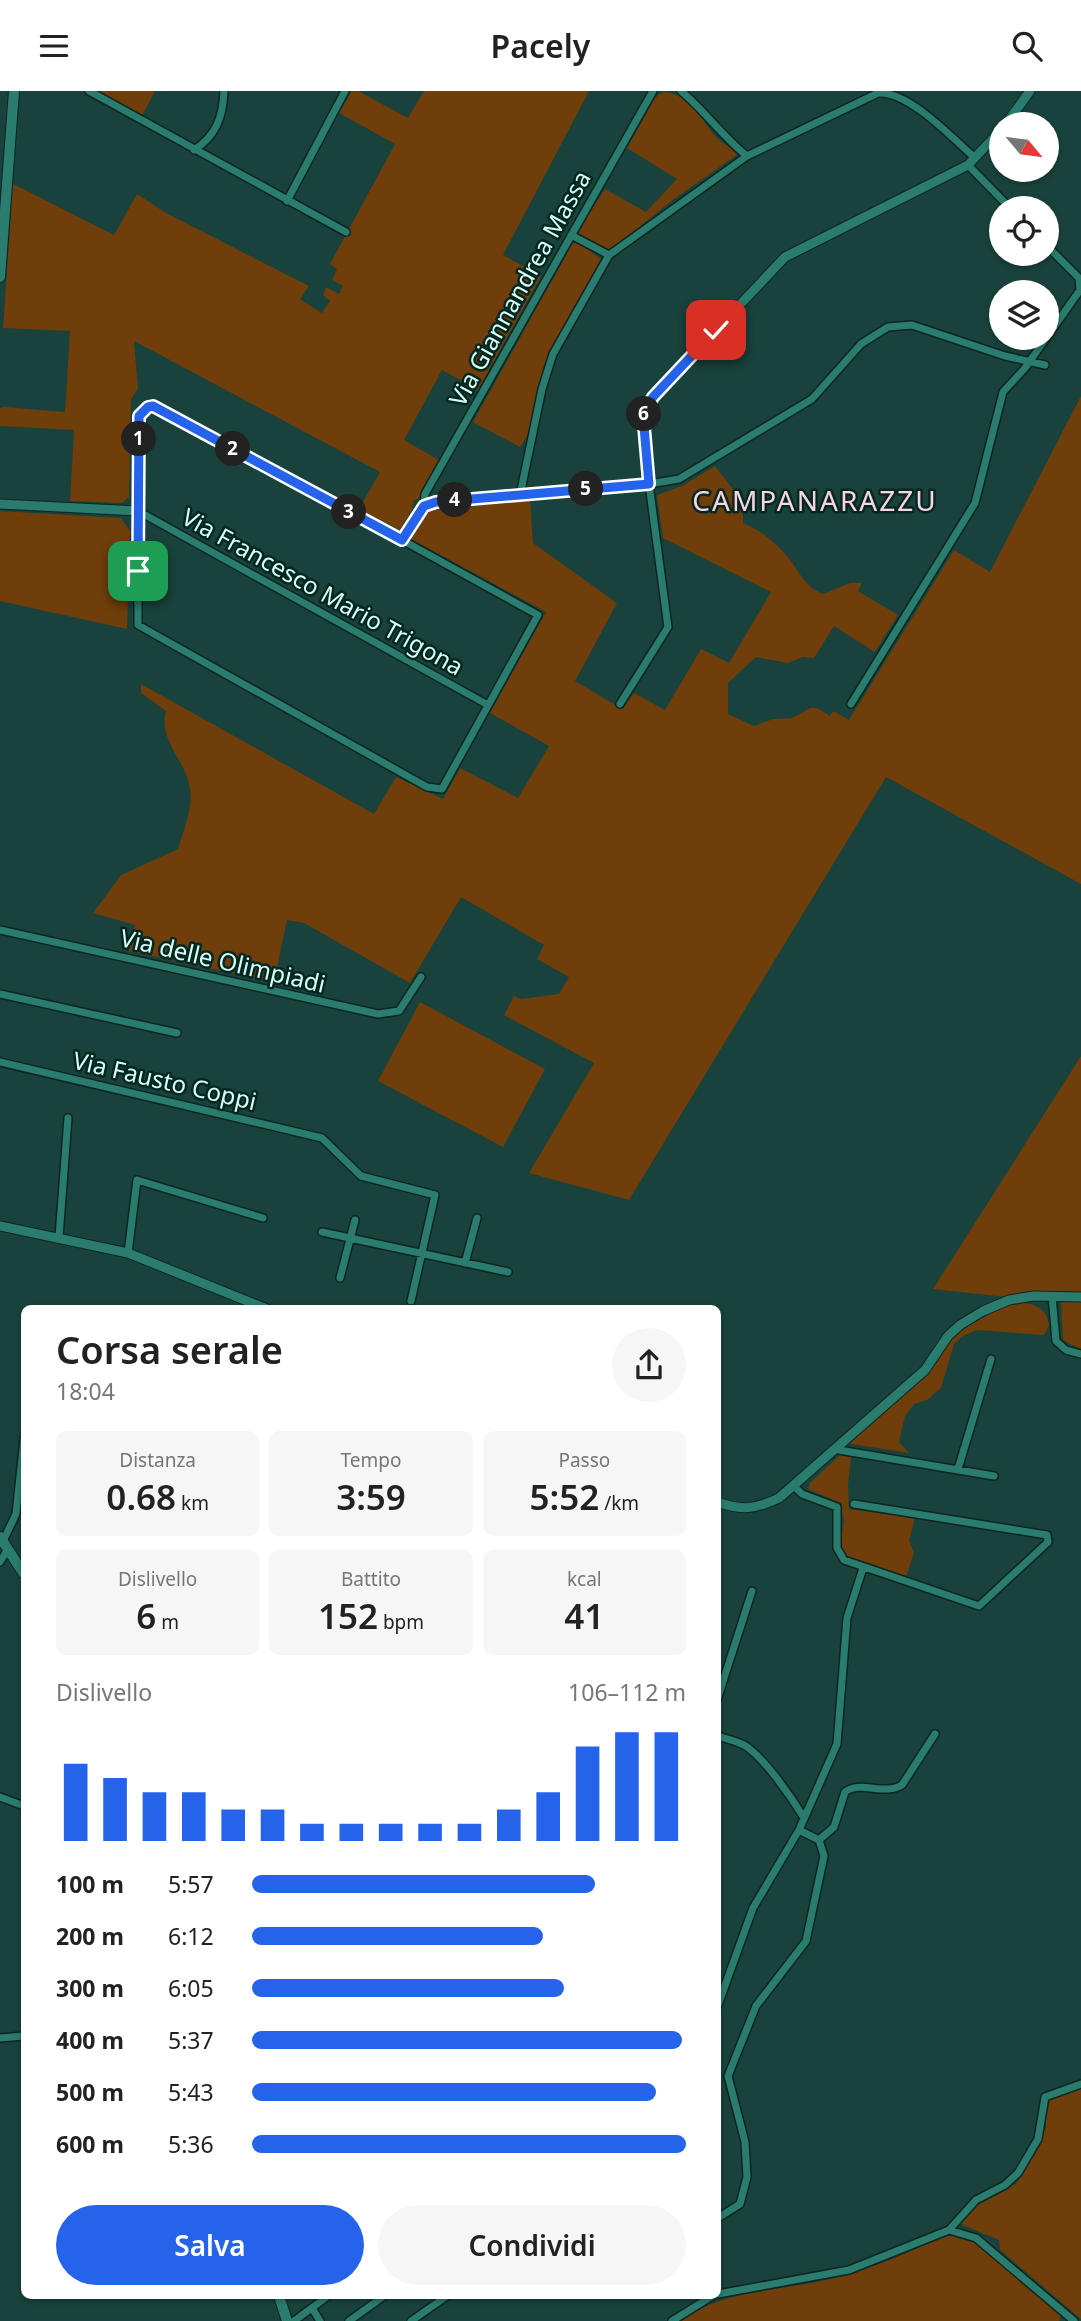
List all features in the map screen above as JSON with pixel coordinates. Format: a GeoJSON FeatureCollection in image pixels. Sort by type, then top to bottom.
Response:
{"type":"FeatureCollection","features":[{"type":"Feature","properties":{"kind":"main road"},"geometry":{"type":"LineString","coordinates":[[0,277],[4,169],[14,91]]}},
{"type":"Feature","properties":{"kind":"main road"},"geometry":{"type":"LineString","coordinates":[[3,1543],[21,1570]]}},
{"type":"Feature","properties":{"kind":"main road"},"geometry":{"type":"LineString","coordinates":[[280,2299],[288,2321]]}},
{"type":"Feature","properties":{"kind":"street"},"geometry":{"type":"LineString","coordinates":[[89,91],[346,232]]}},
{"type":"Feature","properties":{"kind":"street"},"geometry":{"type":"LineString","coordinates":[[194,150],[209,141],[219,122],[224,91]]}},
{"type":"Feature","properties":{"kind":"street"},"geometry":{"type":"LineString","coordinates":[[287,201],[345,91]]}},
{"type":"Feature","properties":{"kind":"street","name":"Via Giannandrea Massa"},"geometry":{"type":"LineString","coordinates":[[424,506],[425,494],[653,91]]}},
{"type":"Feature","properties":{"kind":"street"},"geometry":{"type":"LineString","coordinates":[[681,91],[698,105],[723,137],[747,156]]}},
{"type":"Feature","properties":{"kind":"street"},"geometry":{"type":"LineString","coordinates":[[1015,112],[1030,91]]}},
{"type":"Feature","properties":{"kind":"street"},"geometry":{"type":"LineString","coordinates":[[520,495],[542,389],[553,354],[609,255],[747,156],[866,96],[887,92],[902,97],[922,111],[972,162],[1000,196]]}},
{"type":"Feature","properties":{"kind":"street"},"geometry":{"type":"LineString","coordinates":[[620,704],[668,627],[649,484],[643,415],[653,397],[785,257],[972,162],[989,144]]}},
{"type":"Feature","properties":{"kind":"street"},"geometry":{"type":"LineString","coordinates":[[571,235],[609,255]]}},
{"type":"Feature","properties":{"kind":"street"},"geometry":{"type":"LineString","coordinates":[[851,704],[975,503],[1003,392],[1029,362],[1080,291],[1079,278],[1059,258]]}},
{"type":"Feature","properties":{"kind":"street"},"geometry":{"type":"LineString","coordinates":[[402,540],[424,506],[436,502],[649,484],[679,479],[812,399],[861,344],[888,327],[912,325],[1045,365]]}},
{"type":"Feature","properties":{"kind":"street"},"geometry":{"type":"LineString","coordinates":[[153,406],[538,615],[442,789],[428,787],[138,625],[138,512],[139,416],[142,410],[153,406]]}},
{"type":"Feature","properties":{"kind":"street"},"geometry":{"type":"LineString","coordinates":[[0,504],[138,512]]}},
{"type":"Feature","properties":{"kind":"street","name":"Via Francesco Mario Trigona"},"geometry":{"type":"LineString","coordinates":[[138,512],[488,705]]}},
{"type":"Feature","properties":{"kind":"street","name":"Via delle Olimpiadi"},"geometry":{"type":"LineString","coordinates":[[0,929],[378,1014],[399,1011],[421,977]]}},
{"type":"Feature","properties":{"kind":"street"},"geometry":{"type":"LineString","coordinates":[[0,994],[177,1033]]}},
{"type":"Feature","properties":{"kind":"street","name":"Via Fausto Coppi"},"geometry":{"type":"LineString","coordinates":[[0,1062],[321,1138],[361,1176],[435,1195],[424,1255]]}},
{"type":"Feature","properties":{"kind":"street"},"geometry":{"type":"LineString","coordinates":[[59,1237],[68,1118]]}},
{"type":"Feature","properties":{"kind":"street"},"geometry":{"type":"LineString","coordinates":[[128,1253],[137,1180],[263,1218]]}},
{"type":"Feature","properties":{"kind":"street"},"geometry":{"type":"LineString","coordinates":[[466,1263],[477,1217]]}},
{"type":"Feature","properties":{"kind":"street"},"geometry":{"type":"LineString","coordinates":[[340,1278],[355,1220]]}},
{"type":"Feature","properties":{"kind":"street"},"geometry":{"type":"LineString","coordinates":[[0,1226],[128,1253],[257,1305]]}},
{"type":"Feature","properties":{"kind":"street"},"geometry":{"type":"LineString","coordinates":[[322,1232],[508,1272]]}},
{"type":"Feature","properties":{"kind":"street"},"geometry":{"type":"LineString","coordinates":[[411,1301],[424,1255]]}},
{"type":"Feature","properties":{"kind":"street"},"geometry":{"type":"LineString","coordinates":[[1052,1296],[1056,1341],[1066,1350],[1081,1354]]}},
{"type":"Feature","properties":{"kind":"street"},"geometry":{"type":"LineString","coordinates":[[721,1503],[734,1509],[762,1506],[794,1486],[925,1370],[948,1336],[982,1311],[1009,1300],[1052,1296],[1081,1297]]}},
{"type":"Feature","properties":{"kind":"street"},"geometry":{"type":"LineString","coordinates":[[958,1469],[991,1359]]}},
{"type":"Feature","properties":{"kind":"street"},"geometry":{"type":"LineString","coordinates":[[834,1449],[994,1476]]}},
{"type":"Feature","properties":{"kind":"street"},"geometry":{"type":"LineString","coordinates":[[0,1562],[3,1543],[16,1514],[21,1467]]}},
{"type":"Feature","properties":{"kind":"street"},"geometry":{"type":"LineString","coordinates":[[794,1486],[802,1494],[837,1507],[839,1555],[863,1568],[979,1605],[1048,1542],[1047,1535],[854,1504]]}},
{"type":"Feature","properties":{"kind":"street"},"geometry":{"type":"LineString","coordinates":[[721,1997],[753,1908],[799,1830],[837,1744],[847,1618],[863,1568]]}},
{"type":"Feature","properties":{"kind":"street"},"geometry":{"type":"LineString","coordinates":[[721,1688],[752,1591]]}},
{"type":"Feature","properties":{"kind":"street"},"geometry":{"type":"LineString","coordinates":[[819,1840],[834,1827],[845,1792],[855,1787],[883,1791],[902,1785],[935,1734]]}},
{"type":"Feature","properties":{"kind":"street"},"geometry":{"type":"LineString","coordinates":[[721,1737],[740,1744],[756,1756],[786,1788],[804,1818]]}},
{"type":"Feature","properties":{"kind":"street"},"geometry":{"type":"LineString","coordinates":[[0,1797],[21,1805]]}},
{"type":"Feature","properties":{"kind":"street"},"geometry":{"type":"LineString","coordinates":[[721,2216],[740,2204],[747,2177],[745,2142],[729,2090],[730,2064],[756,2006],[806,1941],[824,1856],[819,1840],[799,1830]]}},
{"type":"Feature","properties":{"kind":"street"},"geometry":{"type":"LineString","coordinates":[[0,2038],[21,2036]]}},
{"type":"Feature","properties":{"kind":"street"},"geometry":{"type":"LineString","coordinates":[[721,2293],[849,2270],[949,2230],[976,2200],[1005,2185],[1018,2173],[1038,2139],[1045,2097],[1081,2084]]}},
{"type":"Feature","properties":{"kind":"street"},"geometry":{"type":"LineString","coordinates":[[949,2230],[976,2238],[1074,2321]]}},
{"type":"Feature","properties":{"kind":"street"},"geometry":{"type":"LineString","coordinates":[[294,2321],[324,2299]]}},
{"type":"Feature","properties":{"kind":"street"},"geometry":{"type":"LineString","coordinates":[[349,2321],[380,2299]]}},
{"type":"Feature","properties":{"kind":"street"},"geometry":{"type":"LineString","coordinates":[[411,2321],[443,2299]]}},
{"type":"Feature","properties":{"kind":"street"},"geometry":{"type":"LineString","coordinates":[[672,2321],[705,2299]]}},
{"type":"Feature","properties":{"kind":"street"},"geometry":{"type":"LineString","coordinates":[[312,2308],[320,2321]]}},
{"type":"Feature","properties":{"kind":"shaded area"},"geometry":{"type":"Polygon","coordinates":[[[97,91],[155,91],[142,116],[97,91]]]}},
{"type":"Feature","properties":{"kind":"shaded area"},"geometry":{"type":"Polygon","coordinates":[[[352,91],[358,91],[408,118],[424,91],[589,91],[503,255],[541,276],[478,390],[442,370],[404,440],[439,460],[418,499],[414,500],[412,510],[400,530],[359,509],[380,472],[134,341],[138,389],[131,399],[129,497],[122,503],[70,501],[74,430],[0,426],[0,408],[4,407],[65,412],[70,331],[3,328],[13,184],[114,235],[137,194],[166,213],[309,286],[300,299],[322,313],[330,301],[323,295],[326,287],[339,294],[343,286],[332,280],[337,269],[330,264],[395,144],[339,113],[352,91]]]}},
{"type":"Feature","properties":{"kind":"shaded area"},"geometry":{"type":"Polygon","coordinates":[[[663,92],[673,93],[688,102],[716,137],[737,155],[674,199],[610,250],[579,235],[580,228],[605,189],[646,212],[677,179],[627,148],[655,98],[663,92]]]}},
{"type":"Feature","properties":{"kind":"shaded area"},"geometry":{"type":"Polygon","coordinates":[[[573,243],[579,243],[601,259],[550,355],[529,433],[520,447],[473,422],[573,243]]]}},
{"type":"Feature","properties":{"kind":"shaded area"},"geometry":{"type":"Polygon","coordinates":[[[1081,396],[1081,884],[886,777],[629,1200],[529,1173],[594,1063],[504,1015],[514,996],[521,999],[559,994],[569,977],[537,959],[544,945],[461,897],[410,983],[304,923],[287,920],[274,982],[129,951],[135,925],[93,913],[121,875],[178,849],[189,812],[190,789],[166,732],[166,711],[141,693],[141,684],[374,814],[396,777],[443,799],[460,768],[518,798],[549,746],[490,713],[546,612],[411,539],[419,519],[432,509],[459,504],[530,499],[533,543],[617,603],[575,681],[622,709],[634,693],[665,710],[701,649],[729,663],[771,592],[663,538],[657,495],[682,486],[715,466],[743,502],[743,523],[774,543],[812,588],[823,594],[850,583],[862,583],[858,591],[898,615],[875,652],[834,626],[814,658],[803,657],[788,663],[756,657],[728,683],[728,714],[754,726],[773,719],[792,718],[810,708],[817,708],[830,716],[833,711],[849,720],[954,550],[990,572],[1081,396]]]}},
{"type":"Feature","properties":{"kind":"shaded area"},"geometry":{"type":"Polygon","coordinates":[[[0,511],[121,518],[130,531],[127,629],[0,601],[0,511]]]}},
{"type":"Feature","properties":{"kind":"shaded area"},"geometry":{"type":"Polygon","coordinates":[[[420,1002],[545,1069],[503,1147],[378,1081],[420,1002]]]}},
{"type":"Feature","properties":{"kind":"shaded area"},"geometry":{"type":"Polygon","coordinates":[[[1081,1056],[1081,1293],[1034,1292],[1006,1297],[933,1289],[1081,1056]]]}},
{"type":"Feature","properties":{"kind":"shaded area"},"geometry":{"type":"Polygon","coordinates":[[[1061,1301],[1081,1301],[1081,1350],[1063,1340],[1061,1301]]]}},
{"type":"Feature","properties":{"kind":"shaded area"},"geometry":{"type":"Polygon","coordinates":[[[1020,1303],[1036,1306],[1046,1316],[1049,1326],[1044,1335],[977,1330],[961,1337],[954,1344],[941,1388],[927,1400],[914,1404],[905,1416],[899,1442],[909,1453],[846,1443],[926,1373],[952,1338],[964,1328],[1002,1307],[1020,1303]]]}},
{"type":"Feature","properties":{"kind":"shaded area"},"geometry":{"type":"Polygon","coordinates":[[[840,1455],[851,1457],[849,1509],[915,1518],[909,1541],[914,1553],[906,1577],[847,1556],[840,1546],[844,1521],[840,1503],[808,1489],[810,1483],[840,1455]]]}},
{"type":"Feature","properties":{"kind":"shaded area"},"geometry":{"type":"Polygon","coordinates":[[[1081,2088],[1081,2319],[1000,2250],[999,2240],[958,2223],[978,2202],[1016,2184],[1046,2128],[1046,2100],[1081,2088]]]}},
{"type":"Feature","properties":{"kind":"shaded area"},"geometry":{"type":"Polygon","coordinates":[[[955,2235],[976,2241],[1062,2313],[1059,2321],[680,2321],[717,2302],[852,2273],[943,2236],[955,2235]]]}},
{"type":"Feature","properties":{"kind":"district","name":"CAMPANARAZZU"},"geometry":{"type":"Point","coordinates":[815,500]}},
{"type":"Feature","properties":{"kind":"route"},"geometry":{"type":"LineString","coordinates":[[138,571],[139,416],[142,410],[148,407],[153,406],[402,540],[424,506],[436,502],[649,484],[643,415],[653,397],[716,330]]}}]}
